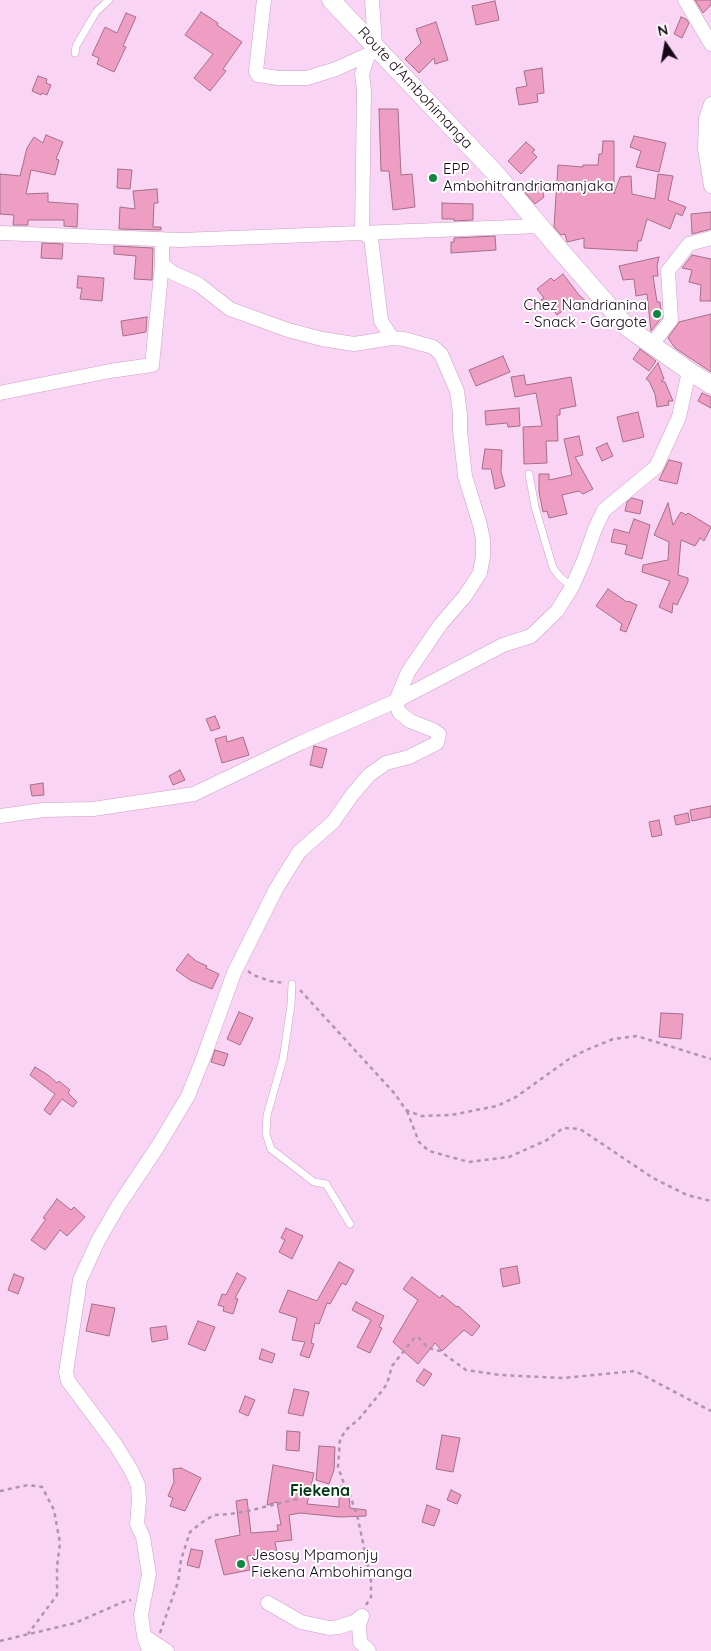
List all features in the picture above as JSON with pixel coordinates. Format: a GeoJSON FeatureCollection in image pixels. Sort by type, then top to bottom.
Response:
{"type":"FeatureCollection","features":[{"type":"Feature","properties":{"kind":"street"},"geometry":{"type":"LineString","coordinates":[[264,0],[256,71],[258,75],[278,78],[307,78],[336,69],[372,50]]}},
{"type":"Feature","properties":{"kind":"street","name":"Route d'Ambohimanga"},"geometry":{"type":"LineString","coordinates":[[331,0],[372,50],[497,175],[628,328],[711,385]]}},
{"type":"Feature","properties":{"kind":"street"},"geometry":{"type":"LineString","coordinates":[[362,233],[364,90],[362,74],[372,50],[372,0]]}},
{"type":"Feature","properties":{"kind":"street"},"geometry":{"type":"LineString","coordinates":[[685,0],[711,44]]}},
{"type":"Feature","properties":{"kind":"street"},"geometry":{"type":"LineString","coordinates":[[711,104],[706,118],[705,142],[711,186]]}},
{"type":"Feature","properties":{"kind":"street"},"geometry":{"type":"LineString","coordinates":[[0,234],[162,240],[540,226]]}},
{"type":"Feature","properties":{"kind":"street"},"geometry":{"type":"LineString","coordinates":[[362,233],[371,238],[381,321],[392,338]]}},
{"type":"Feature","properties":{"kind":"street"},"geometry":{"type":"LineString","coordinates":[[652,344],[672,320],[668,271],[689,244],[711,238]]}},
{"type":"Feature","properties":{"kind":"street"},"geometry":{"type":"LineString","coordinates":[[0,393],[110,371],[152,365],[162,264],[162,240]]}},
{"type":"Feature","properties":{"kind":"street"},"geometry":{"type":"LineString","coordinates":[[154,1646],[141,1615],[149,1574],[143,1537],[137,1524],[138,1486],[131,1470],[115,1444],[68,1381],[66,1372],[80,1280],[98,1241],[118,1206],[158,1146],[188,1096],[241,958],[276,889],[299,852],[333,822],[369,775],[386,762],[409,757],[437,743],[439,734],[410,721],[399,712],[396,701],[408,672],[440,625],[465,596],[480,573],[483,556],[483,540],[480,525],[464,476],[457,391],[441,354],[433,347],[418,342],[392,338],[354,344],[322,340],[288,330],[230,309],[198,284],[173,273],[162,264]]}},
{"type":"Feature","properties":{"kind":"street"},"geometry":{"type":"LineString","coordinates":[[0,816],[44,810],[93,809],[194,794],[300,743],[396,701],[502,645],[531,636],[557,611],[572,587],[584,560],[594,529],[604,510],[656,467],[679,417],[688,371]]}},
{"type":"Feature","properties":{"kind":"street"},"geometry":{"type":"LineString","coordinates":[[268,1603],[301,1622],[329,1628],[354,1622],[362,1616]]}},
{"type":"Feature","properties":{"kind":"street"},"geometry":{"type":"LineString","coordinates":[[362,1616],[359,1624],[360,1642],[369,1651]]}},
{"type":"Feature","properties":{"kind":"lane"},"geometry":{"type":"LineString","coordinates":[[75,53],[76,46],[96,12],[109,0]]}},
{"type":"Feature","properties":{"kind":"lane"},"geometry":{"type":"LineString","coordinates":[[530,474],[535,507],[553,568],[572,587]]}},
{"type":"Feature","properties":{"kind":"lane"},"geometry":{"type":"LineString","coordinates":[[292,984],[291,1005],[283,1059],[267,1115],[266,1134],[271,1149],[314,1182],[326,1184],[350,1224]]}},
{"type":"Feature","properties":{"kind":"path"},"geometry":{"type":"LineString","coordinates":[[241,958],[246,970],[253,975],[270,981],[292,984],[302,991],[395,1094],[413,1123],[419,1142],[429,1151],[469,1162],[509,1157],[538,1144],[563,1128],[580,1129],[653,1178],[687,1195],[711,1201]]}},
{"type":"Feature","properties":{"kind":"path"},"geometry":{"type":"LineString","coordinates":[[406,1110],[421,1116],[451,1115],[497,1106],[516,1097],[569,1059],[613,1039],[637,1036],[711,1059]]}},
{"type":"Feature","properties":{"kind":"path"},"geometry":{"type":"LineString","coordinates":[[362,1616],[370,1597],[371,1581],[350,1492],[338,1466],[340,1438],[347,1428],[359,1419],[382,1392],[387,1384],[392,1366],[415,1336],[420,1338],[428,1348],[440,1351],[466,1370],[500,1375],[563,1378],[635,1371],[711,1411]]}},
{"type":"Feature","properties":{"kind":"path"},"geometry":{"type":"LineString","coordinates":[[0,1491],[28,1485],[42,1487],[54,1510],[60,1543],[57,1567],[57,1595],[28,1634]]}},
{"type":"Feature","properties":{"kind":"path"},"geometry":{"type":"LineString","coordinates":[[154,1646],[178,1582],[181,1560],[190,1532],[214,1515],[248,1511],[297,1499],[311,1492],[346,1486]]}},
{"type":"Feature","properties":{"kind":"path"},"geometry":{"type":"LineString","coordinates":[[0,1641],[75,1624],[123,1602],[137,1598],[144,1593]]}},
{"type":"Feature","properties":{"kind":"building"},"geometry":{"type":"Polygon","coordinates":[[[695,0],[711,0],[711,5],[703,13],[695,0]]]}},
{"type":"Feature","properties":{"kind":"building"},"geometry":{"type":"Polygon","coordinates":[[[495,1],[499,20],[476,25],[472,6],[495,1]]]}},
{"type":"Feature","properties":{"kind":"building"},"geometry":{"type":"Polygon","coordinates":[[[201,12],[242,42],[223,69],[226,71],[210,91],[194,78],[213,54],[185,35],[201,12]]]}},
{"type":"Feature","properties":{"kind":"building"},"geometry":{"type":"Polygon","coordinates":[[[126,13],[136,17],[123,46],[126,47],[114,72],[97,64],[99,58],[92,55],[105,27],[117,33],[126,13]]]}},
{"type":"Feature","properties":{"kind":"building"},"geometry":{"type":"Polygon","coordinates":[[[681,17],[689,23],[682,38],[674,34],[681,17]]]}},
{"type":"Feature","properties":{"kind":"building"},"geometry":{"type":"Polygon","coordinates":[[[436,22],[448,60],[435,64],[434,58],[419,73],[405,59],[421,43],[416,29],[436,22]]]}},
{"type":"Feature","properties":{"kind":"building"},"geometry":{"type":"Polygon","coordinates":[[[542,68],[544,93],[537,94],[538,102],[519,105],[516,88],[527,86],[524,71],[542,68]]]}},
{"type":"Feature","properties":{"kind":"building"},"geometry":{"type":"Polygon","coordinates":[[[38,76],[47,79],[46,83],[51,85],[47,95],[42,93],[41,95],[32,91],[38,76]]]}},
{"type":"Feature","properties":{"kind":"building"},"geometry":{"type":"Polygon","coordinates":[[[379,109],[398,109],[401,175],[412,174],[415,207],[393,210],[389,171],[381,171],[379,109]]]}},
{"type":"Feature","properties":{"kind":"building"},"geometry":{"type":"Polygon","coordinates":[[[46,135],[63,142],[56,159],[59,160],[55,175],[31,170],[26,194],[48,193],[48,202],[78,204],[77,227],[64,226],[64,220],[28,220],[28,225],[13,225],[14,215],[0,214],[0,174],[20,176],[27,148],[34,137],[43,143],[46,135]]]}},
{"type":"Feature","properties":{"kind":"building"},"geometry":{"type":"Polygon","coordinates":[[[634,136],[666,143],[659,172],[636,167],[641,151],[630,147],[634,136]]]}},
{"type":"Feature","properties":{"kind":"building"},"geometry":{"type":"Polygon","coordinates":[[[603,141],[614,141],[614,194],[620,177],[631,176],[632,194],[655,199],[658,174],[673,176],[668,200],[686,207],[682,216],[676,213],[670,229],[647,219],[641,241],[638,241],[637,251],[584,248],[584,238],[567,242],[565,234],[561,235],[554,227],[558,165],[583,167],[583,165],[598,165],[599,154],[602,154],[603,141]]]}},
{"type":"Feature","properties":{"kind":"building"},"geometry":{"type":"Polygon","coordinates":[[[526,142],[535,150],[532,152],[537,157],[521,174],[508,161],[526,142]]]}},
{"type":"Feature","properties":{"kind":"building"},"geometry":{"type":"Polygon","coordinates":[[[118,169],[132,170],[130,189],[117,188],[118,169]]]}},
{"type":"Feature","properties":{"kind":"building"},"geometry":{"type":"Polygon","coordinates":[[[540,181],[544,197],[535,204],[522,189],[528,184],[540,181]]]}},
{"type":"Feature","properties":{"kind":"building"},"geometry":{"type":"Polygon","coordinates":[[[157,189],[158,203],[154,203],[153,227],[161,227],[161,230],[119,229],[120,207],[135,209],[133,191],[157,189]]]}},
{"type":"Feature","properties":{"kind":"building"},"geometry":{"type":"Polygon","coordinates":[[[442,203],[473,204],[473,220],[454,221],[454,219],[442,219],[442,203]]]}},
{"type":"Feature","properties":{"kind":"building"},"geometry":{"type":"Polygon","coordinates":[[[711,212],[711,229],[692,234],[691,214],[711,212]]]}},
{"type":"Feature","properties":{"kind":"building"},"geometry":{"type":"Polygon","coordinates":[[[495,236],[496,250],[451,253],[451,242],[454,242],[454,238],[495,236]]]}},
{"type":"Feature","properties":{"kind":"building"},"geometry":{"type":"Polygon","coordinates":[[[42,243],[63,244],[62,259],[41,258],[42,243]]]}},
{"type":"Feature","properties":{"kind":"building"},"geometry":{"type":"Polygon","coordinates":[[[114,246],[153,248],[152,280],[134,279],[136,256],[114,254],[114,246]]]}},
{"type":"Feature","properties":{"kind":"building"},"geometry":{"type":"Polygon","coordinates":[[[692,255],[711,259],[711,301],[700,301],[701,285],[689,282],[692,270],[682,268],[692,255]]]}},
{"type":"Feature","properties":{"kind":"building"},"geometry":{"type":"Polygon","coordinates":[[[659,257],[657,266],[658,276],[653,276],[657,302],[660,302],[662,317],[651,331],[647,294],[636,296],[634,279],[623,280],[619,266],[659,257]]]}},
{"type":"Feature","properties":{"kind":"building"},"geometry":{"type":"Polygon","coordinates":[[[563,274],[579,295],[589,304],[582,311],[573,303],[557,315],[551,307],[549,309],[541,300],[544,298],[537,289],[551,278],[554,281],[563,274]]]}},
{"type":"Feature","properties":{"kind":"building"},"geometry":{"type":"Polygon","coordinates":[[[78,276],[104,278],[102,301],[80,299],[82,288],[77,288],[78,276]]]}},
{"type":"Feature","properties":{"kind":"building"},"geometry":{"type":"Polygon","coordinates":[[[711,314],[711,372],[675,348],[668,338],[679,322],[711,314]]]}},
{"type":"Feature","properties":{"kind":"building"},"geometry":{"type":"Polygon","coordinates":[[[147,317],[146,332],[123,336],[121,321],[147,317]]]}},
{"type":"Feature","properties":{"kind":"building"},"geometry":{"type":"Polygon","coordinates":[[[640,349],[656,361],[649,371],[633,359],[640,349]]]}},
{"type":"Feature","properties":{"kind":"building"},"geometry":{"type":"Polygon","coordinates":[[[503,356],[510,372],[476,386],[469,370],[503,356]]]}},
{"type":"Feature","properties":{"kind":"building"},"geometry":{"type":"Polygon","coordinates":[[[658,363],[664,379],[661,381],[665,382],[673,401],[668,401],[669,405],[657,407],[655,394],[649,381],[646,379],[658,363]]]}},
{"type":"Feature","properties":{"kind":"building"},"geometry":{"type":"Polygon","coordinates":[[[524,375],[526,385],[571,377],[576,406],[560,409],[560,415],[557,415],[558,441],[546,441],[547,463],[524,464],[523,427],[542,426],[536,393],[515,397],[511,377],[524,375]]]}},
{"type":"Feature","properties":{"kind":"building"},"geometry":{"type":"Polygon","coordinates":[[[702,393],[711,397],[711,408],[698,401],[702,393]]]}},
{"type":"Feature","properties":{"kind":"building"},"geometry":{"type":"Polygon","coordinates":[[[519,408],[520,426],[508,427],[507,423],[486,425],[485,411],[519,408]]]}},
{"type":"Feature","properties":{"kind":"building"},"geometry":{"type":"Polygon","coordinates":[[[638,412],[644,437],[623,442],[617,417],[638,412]]]}},
{"type":"Feature","properties":{"kind":"building"},"geometry":{"type":"Polygon","coordinates":[[[579,436],[583,455],[575,457],[593,489],[583,494],[579,491],[562,495],[567,514],[549,518],[547,511],[543,512],[539,492],[539,474],[549,474],[549,480],[572,475],[564,439],[579,436]]]}},
{"type":"Feature","properties":{"kind":"building"},"geometry":{"type":"Polygon","coordinates":[[[607,443],[613,456],[602,461],[596,448],[607,443]]]}},
{"type":"Feature","properties":{"kind":"building"},"geometry":{"type":"Polygon","coordinates":[[[485,449],[502,450],[501,472],[505,486],[495,489],[491,469],[482,469],[485,449]]]}},
{"type":"Feature","properties":{"kind":"building"},"geometry":{"type":"Polygon","coordinates":[[[669,460],[682,463],[677,484],[659,480],[669,460]]]}},
{"type":"Feature","properties":{"kind":"building"},"geometry":{"type":"Polygon","coordinates":[[[632,498],[643,501],[640,514],[625,511],[627,502],[632,498]]]}},
{"type":"Feature","properties":{"kind":"building"},"geometry":{"type":"Polygon","coordinates":[[[668,503],[673,525],[681,512],[686,515],[688,513],[711,527],[704,541],[700,538],[695,546],[681,540],[678,575],[688,578],[688,582],[677,605],[673,603],[672,613],[659,607],[670,581],[642,572],[643,565],[668,560],[669,542],[654,535],[668,503]]]}},
{"type":"Feature","properties":{"kind":"building"},"geometry":{"type":"Polygon","coordinates":[[[634,519],[650,525],[642,559],[625,554],[627,545],[611,542],[614,529],[629,533],[634,519]]]}},
{"type":"Feature","properties":{"kind":"building"},"geometry":{"type":"Polygon","coordinates":[[[608,589],[627,602],[637,605],[626,632],[620,630],[622,624],[596,606],[608,589]]]}},
{"type":"Feature","properties":{"kind":"building"},"geometry":{"type":"Polygon","coordinates":[[[215,716],[220,728],[211,731],[206,719],[215,716]]]}},
{"type":"Feature","properties":{"kind":"building"},"geometry":{"type":"Polygon","coordinates":[[[226,736],[227,742],[243,737],[249,755],[222,763],[215,739],[226,736]]]}},
{"type":"Feature","properties":{"kind":"building"},"geometry":{"type":"Polygon","coordinates":[[[314,746],[327,749],[322,768],[310,765],[314,746]]]}},
{"type":"Feature","properties":{"kind":"building"},"geometry":{"type":"Polygon","coordinates":[[[180,770],[185,780],[173,785],[169,776],[180,770]]]}},
{"type":"Feature","properties":{"kind":"building"},"geometry":{"type":"Polygon","coordinates":[[[43,783],[44,795],[32,796],[30,785],[43,783]]]}},
{"type":"Feature","properties":{"kind":"building"},"geometry":{"type":"Polygon","coordinates":[[[711,806],[711,817],[692,821],[690,810],[711,806]]]}},
{"type":"Feature","properties":{"kind":"building"},"geometry":{"type":"Polygon","coordinates":[[[688,813],[690,822],[676,825],[674,816],[688,813]]]}},
{"type":"Feature","properties":{"kind":"building"},"geometry":{"type":"Polygon","coordinates":[[[659,820],[662,835],[652,837],[649,822],[659,820]]]}},
{"type":"Feature","properties":{"kind":"building"},"geometry":{"type":"Polygon","coordinates":[[[188,954],[196,961],[207,966],[206,968],[219,974],[212,989],[190,980],[176,970],[188,954]]]}},
{"type":"Feature","properties":{"kind":"building"},"geometry":{"type":"Polygon","coordinates":[[[239,1012],[253,1018],[240,1045],[227,1039],[239,1012]]]}},
{"type":"Feature","properties":{"kind":"building"},"geometry":{"type":"Polygon","coordinates":[[[661,1013],[683,1014],[681,1039],[659,1037],[661,1013]]]}},
{"type":"Feature","properties":{"kind":"building"},"geometry":{"type":"Polygon","coordinates":[[[215,1050],[228,1054],[224,1066],[211,1062],[215,1050]]]}},
{"type":"Feature","properties":{"kind":"building"},"geometry":{"type":"Polygon","coordinates":[[[35,1067],[70,1090],[68,1093],[77,1102],[73,1107],[62,1099],[50,1115],[44,1110],[55,1094],[30,1075],[35,1067]]]}},
{"type":"Feature","properties":{"kind":"building"},"geometry":{"type":"Polygon","coordinates":[[[57,1199],[71,1210],[74,1207],[85,1217],[67,1236],[60,1230],[45,1250],[31,1240],[46,1219],[43,1218],[57,1199]]]}},
{"type":"Feature","properties":{"kind":"building"},"geometry":{"type":"Polygon","coordinates":[[[286,1228],[303,1236],[292,1259],[279,1252],[285,1240],[281,1238],[286,1228]]]}},
{"type":"Feature","properties":{"kind":"building"},"geometry":{"type":"Polygon","coordinates":[[[339,1262],[354,1270],[346,1285],[342,1283],[330,1304],[327,1303],[319,1324],[315,1323],[311,1343],[314,1344],[309,1358],[300,1355],[305,1342],[292,1340],[297,1318],[279,1312],[288,1290],[317,1301],[339,1262]]]}},
{"type":"Feature","properties":{"kind":"building"},"geometry":{"type":"Polygon","coordinates":[[[517,1266],[520,1283],[503,1287],[500,1269],[517,1266]]]}},
{"type":"Feature","properties":{"kind":"building"},"geometry":{"type":"Polygon","coordinates":[[[237,1273],[246,1278],[235,1298],[238,1299],[233,1314],[223,1311],[224,1307],[218,1305],[222,1294],[226,1295],[237,1273]]]}},
{"type":"Feature","properties":{"kind":"building"},"geometry":{"type":"Polygon","coordinates":[[[14,1274],[24,1278],[18,1294],[8,1290],[14,1274]]]}},
{"type":"Feature","properties":{"kind":"building"},"geometry":{"type":"Polygon","coordinates":[[[412,1277],[440,1298],[442,1295],[458,1306],[480,1326],[472,1336],[464,1330],[442,1351],[435,1343],[418,1364],[393,1342],[418,1300],[403,1289],[412,1277]]]}},
{"type":"Feature","properties":{"kind":"building"},"geometry":{"type":"Polygon","coordinates":[[[356,1302],[384,1316],[379,1327],[382,1328],[370,1353],[357,1347],[371,1320],[352,1310],[356,1302]]]}},
{"type":"Feature","properties":{"kind":"building"},"geometry":{"type":"Polygon","coordinates":[[[92,1304],[115,1308],[109,1336],[86,1331],[92,1304]]]}},
{"type":"Feature","properties":{"kind":"building"},"geometry":{"type":"Polygon","coordinates":[[[198,1321],[215,1327],[205,1351],[188,1344],[198,1321]]]}},
{"type":"Feature","properties":{"kind":"building"},"geometry":{"type":"Polygon","coordinates":[[[166,1326],[168,1339],[152,1342],[150,1328],[166,1326]]]}},
{"type":"Feature","properties":{"kind":"building"},"geometry":{"type":"Polygon","coordinates":[[[262,1349],[275,1354],[272,1363],[259,1359],[262,1349]]]}},
{"type":"Feature","properties":{"kind":"building"},"geometry":{"type":"Polygon","coordinates":[[[424,1369],[432,1374],[424,1386],[416,1381],[424,1369]]]}},
{"type":"Feature","properties":{"kind":"building"},"geometry":{"type":"Polygon","coordinates":[[[294,1389],[309,1392],[303,1416],[288,1413],[294,1389]]]}},
{"type":"Feature","properties":{"kind":"building"},"geometry":{"type":"Polygon","coordinates":[[[245,1396],[255,1400],[248,1416],[239,1412],[245,1396]]]}},
{"type":"Feature","properties":{"kind":"building"},"geometry":{"type":"Polygon","coordinates":[[[287,1431],[300,1432],[299,1451],[286,1450],[287,1431]]]}},
{"type":"Feature","properties":{"kind":"building"},"geometry":{"type":"Polygon","coordinates":[[[442,1435],[460,1438],[453,1472],[436,1469],[442,1435]]]}},
{"type":"Feature","properties":{"kind":"building"},"geometry":{"type":"Polygon","coordinates":[[[319,1446],[335,1447],[334,1470],[329,1484],[316,1480],[319,1446]]]}},
{"type":"Feature","properties":{"kind":"building"},"geometry":{"type":"Polygon","coordinates":[[[273,1465],[314,1473],[307,1504],[339,1507],[339,1496],[349,1495],[350,1508],[366,1510],[366,1516],[340,1517],[300,1513],[289,1515],[292,1540],[275,1542],[277,1553],[247,1556],[250,1570],[224,1575],[215,1540],[240,1535],[236,1501],[247,1499],[251,1533],[278,1531],[277,1525],[281,1525],[277,1502],[267,1505],[273,1465]]]}},
{"type":"Feature","properties":{"kind":"building"},"geometry":{"type":"Polygon","coordinates":[[[181,1468],[201,1478],[185,1511],[170,1506],[173,1498],[168,1496],[174,1482],[173,1469],[181,1468]]]}},
{"type":"Feature","properties":{"kind":"building"},"geometry":{"type":"Polygon","coordinates":[[[451,1490],[461,1495],[457,1504],[447,1500],[451,1490]]]}},
{"type":"Feature","properties":{"kind":"building"},"geometry":{"type":"Polygon","coordinates":[[[427,1505],[440,1510],[434,1526],[422,1522],[427,1505]]]}},
{"type":"Feature","properties":{"kind":"building"},"geometry":{"type":"Polygon","coordinates":[[[191,1549],[203,1551],[199,1568],[187,1565],[191,1549]]]}},
{"type":"Feature","properties":{"kind":"place","name":"EPP Ambohitrandriamanjaka"},"geometry":{"type":"Point","coordinates":[433,178]}},
{"type":"Feature","properties":{"kind":"place","name":"Chez Nandrianina - Snack - Gargote"},"geometry":{"type":"Point","coordinates":[657,314]}},
{"type":"Feature","properties":{"kind":"place","name":"Jesosy Mpamonjy Fiekena Ambohimanga"},"geometry":{"type":"Point","coordinates":[241,1564]}},
{"type":"Feature","properties":{"kind":"district","name":"Fiekena"},"geometry":{"type":"Point","coordinates":[320,1491]}}]}
